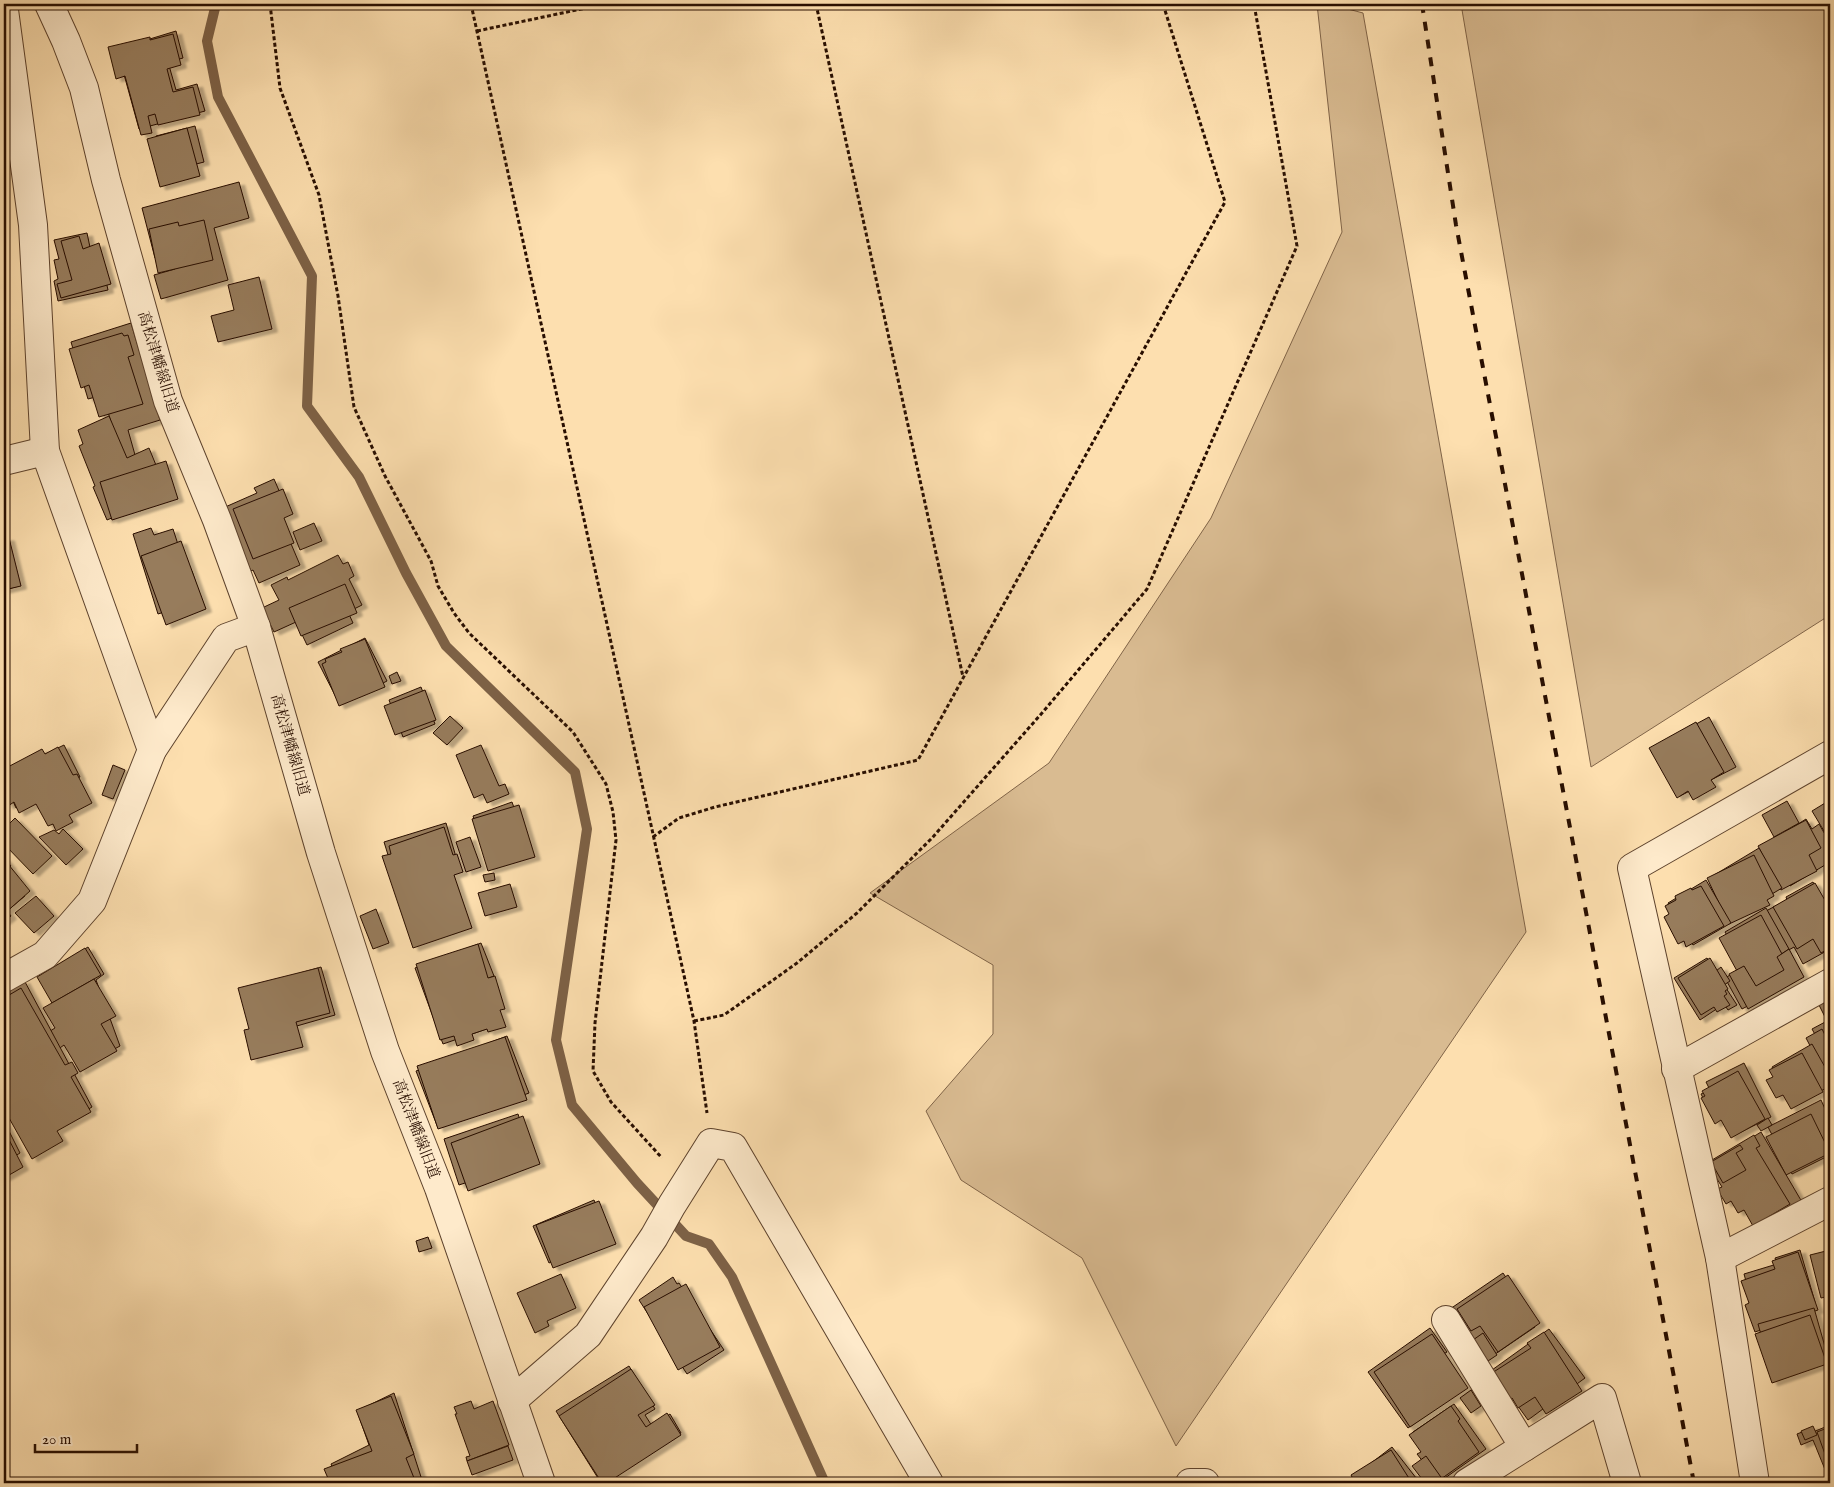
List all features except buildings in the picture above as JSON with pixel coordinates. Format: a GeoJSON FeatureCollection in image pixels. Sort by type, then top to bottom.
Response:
{"type":"FeatureCollection","features":[{"type":"Feature","properties":{"kind":"street","name":"高松津幡線旧道"},"geometry":{"type":"LineString","coordinates":[[48,4],[66,41],[84,88],[106,180],[168,401],[217,520],[256,627],[321,853],[385,1051],[438,1188],[512,1401],[535,1481]]}},
{"type":"Feature","properties":{"kind":"street"},"geometry":{"type":"LineString","coordinates":[[4,10],[33,225],[45,451],[152,750]]}},
{"type":"Feature","properties":{"kind":"street"},"geometry":{"type":"LineString","coordinates":[[4,460],[45,451]]}},
{"type":"Feature","properties":{"kind":"street"},"geometry":{"type":"LineString","coordinates":[[4,978],[45,955],[92,901],[152,750],[226,638],[256,627]]}},
{"type":"Feature","properties":{"kind":"street"},"geometry":{"type":"LineString","coordinates":[[1755,1483],[1720,1258],[1632,868],[1830,755]]}},
{"type":"Feature","properties":{"kind":"street"},"geometry":{"type":"LineString","coordinates":[[1676,1069],[1830,984]]}},
{"type":"Feature","properties":{"kind":"street"},"geometry":{"type":"LineString","coordinates":[[512,1401],[588,1335],[654,1237],[711,1143],[733,1148],[928,1483]]}},
{"type":"Feature","properties":{"kind":"street"},"geometry":{"type":"LineString","coordinates":[[1720,1258],[1830,1201]]}},
{"type":"Feature","properties":{"kind":"street"},"geometry":{"type":"LineString","coordinates":[[1446,1320],[1524,1447]]}},
{"type":"Feature","properties":{"kind":"street"},"geometry":{"type":"LineString","coordinates":[[1467,1483],[1602,1398],[1627,1483]]}},
{"type":"Feature","properties":{"kind":"street"},"geometry":{"type":"LineString","coordinates":[[1190,1483],[1205,1483]]}},
{"type":"Feature","properties":{"kind":"path"},"geometry":{"type":"LineString","coordinates":[[270,4],[280,88],[319,195],[338,296],[354,407],[385,476],[431,561],[438,586],[454,612],[469,633],[573,732],[606,784],[613,812],[616,840],[595,1023],[593,1070],[611,1102],[662,1158]]}},
{"type":"Feature","properties":{"kind":"path"},"geometry":{"type":"LineString","coordinates":[[471,4],[694,1021],[711,1143]]}},
{"type":"Feature","properties":{"kind":"path"},"geometry":{"type":"LineString","coordinates":[[477,31],[605,4]]}},
{"type":"Feature","properties":{"kind":"path"},"geometry":{"type":"LineString","coordinates":[[816,4],[964,677]]}},
{"type":"Feature","properties":{"kind":"path"},"geometry":{"type":"LineString","coordinates":[[654,837],[679,818],[715,807],[918,760],[1225,202],[1163,4]]}},
{"type":"Feature","properties":{"kind":"path"},"geometry":{"type":"LineString","coordinates":[[694,1021],[724,1015],[797,963],[857,913],[932,838],[1042,713],[1147,589],[1297,246],[1254,4]]}},
{"type":"Feature","properties":{"kind":"shaded area"},"geometry":{"type":"Polygon","coordinates":[[[1317,4],[1329,4],[1363,13],[1526,932],[1176,1446],[1082,1258],[961,1180],[926,1111],[993,1034],[993,965],[870,893],[1049,763],[1211,518],[1342,232],[1317,4]]]}},
{"type":"Feature","properties":{"kind":"shaded area"},"geometry":{"type":"Polygon","coordinates":[[[1461,4],[1830,4],[1830,615],[1591,767],[1461,4]]]}},
{"type":"Feature","properties":{"kind":"waterway"},"geometry":{"type":"LineString","coordinates":[[216,4],[207,41],[218,97],[312,276],[307,406],[359,477],[406,573],[446,646],[575,772],[587,829],[556,1040],[572,1105],[637,1183],[686,1236],[709,1244],[732,1277],[825,1483]]}},
{"type":"Feature","properties":{"kind":"railway"},"geometry":{"type":"LineString","coordinates":[[1422,4],[1456,225],[1694,1483]]}}]}
